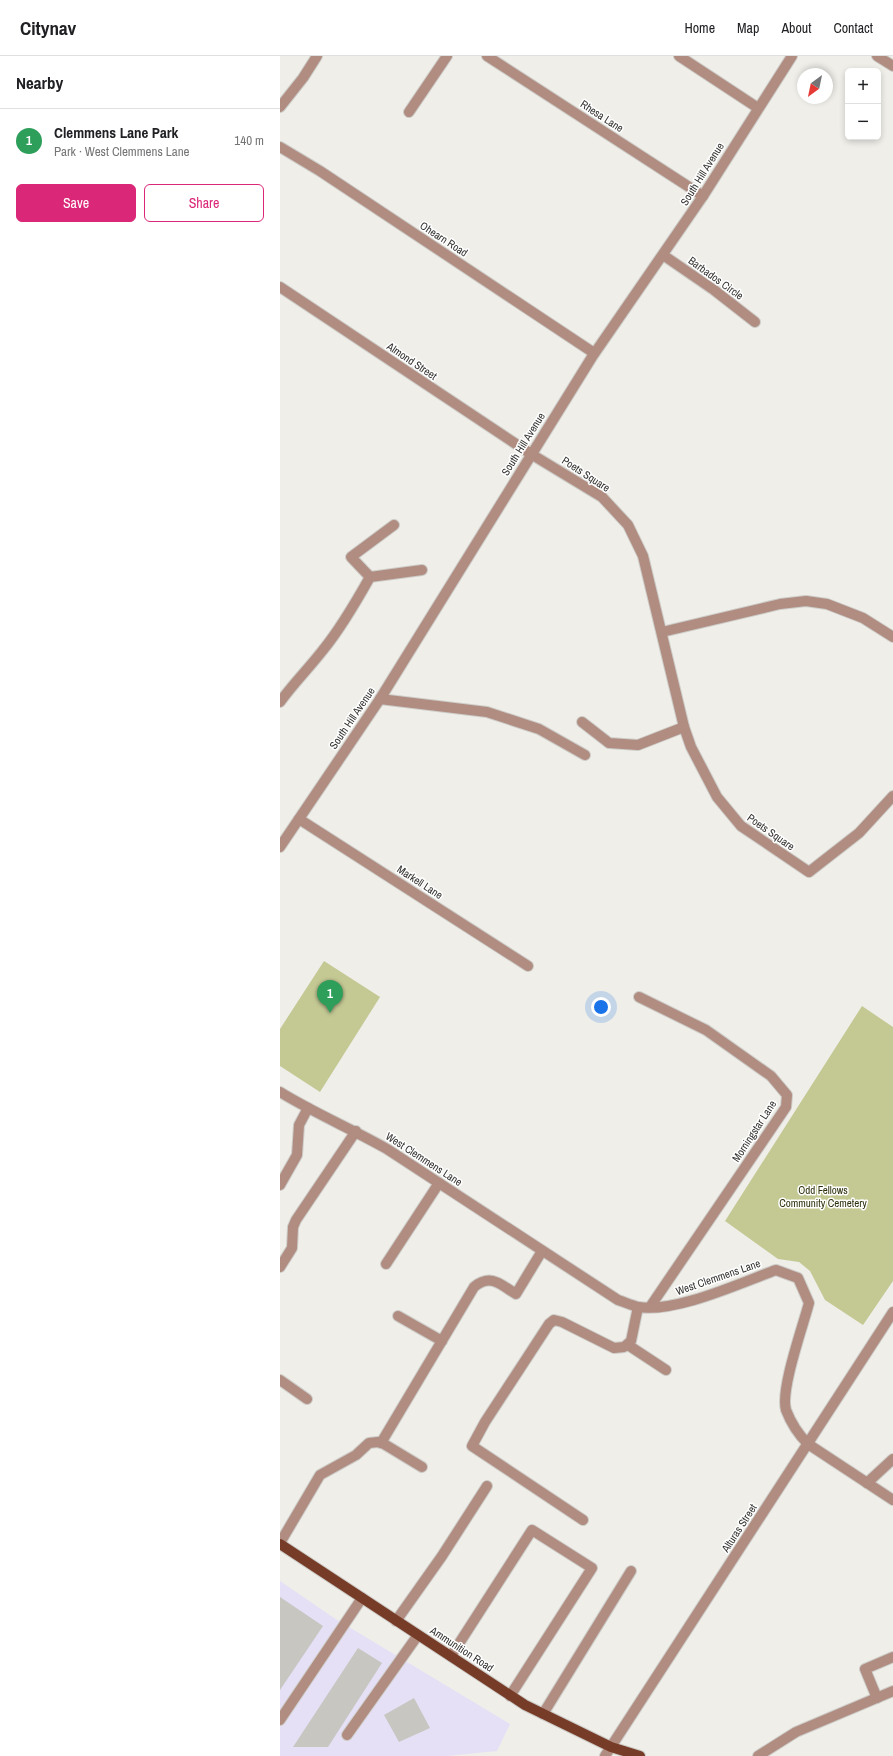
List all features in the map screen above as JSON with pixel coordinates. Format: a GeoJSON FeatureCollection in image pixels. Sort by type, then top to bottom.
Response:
{"type":"FeatureCollection","features":[{"type":"Feature","properties":{"kind":"main road","name":"Ammunition Road"},"geometry":{"type":"LineString","coordinates":[[280,1544],[525,1705],[611,1746],[640,1756]]}},
{"type":"Feature","properties":{"kind":"street"},"geometry":{"type":"LineString","coordinates":[[280,107],[303,78],[317,56]]}},
{"type":"Feature","properties":{"kind":"street"},"geometry":{"type":"LineString","coordinates":[[409,112],[446,56]]}},
{"type":"Feature","properties":{"kind":"street","name":"Rhesa Lane"},"geometry":{"type":"LineString","coordinates":[[487,56],[703,196]]}},
{"type":"Feature","properties":{"kind":"street"},"geometry":{"type":"LineString","coordinates":[[679,56],[758,108]]}},
{"type":"Feature","properties":{"kind":"street","name":"South Hill Avenue"},"geometry":{"type":"LineString","coordinates":[[280,847],[380,699],[594,353],[703,196],[792,56]]}},
{"type":"Feature","properties":{"kind":"street"},"geometry":{"type":"LineString","coordinates":[[877,56],[893,66]]}},
{"type":"Feature","properties":{"kind":"street","name":"Ohearn Road"},"geometry":{"type":"LineString","coordinates":[[280,147],[320,171],[594,353]]}},
{"type":"Feature","properties":{"kind":"street","name":"Barbados Circle"},"geometry":{"type":"LineString","coordinates":[[663,255],[714,290],[755,322]]}},
{"type":"Feature","properties":{"kind":"street","name":"Almond Street"},"geometry":{"type":"LineString","coordinates":[[280,288],[531,454]]}},
{"type":"Feature","properties":{"kind":"street","name":"Poets Square"},"geometry":{"type":"LineString","coordinates":[[531,454],[602,497],[628,525],[643,556],[684,727],[691,747],[717,797],[741,826],[809,872],[859,833],[893,796]]}},
{"type":"Feature","properties":{"kind":"street"},"geometry":{"type":"LineString","coordinates":[[370,577],[350,557],[394,524]]}},
{"type":"Feature","properties":{"kind":"street"},"geometry":{"type":"LineString","coordinates":[[370,577],[422,570]]}},
{"type":"Feature","properties":{"kind":"street"},"geometry":{"type":"LineString","coordinates":[[280,702],[293,684],[324,650],[356,603],[370,577]]}},
{"type":"Feature","properties":{"kind":"street"},"geometry":{"type":"LineString","coordinates":[[662,632],[780,604],[806,601],[827,604],[863,618],[893,637]]}},
{"type":"Feature","properties":{"kind":"street"},"geometry":{"type":"LineString","coordinates":[[380,699],[487,712],[539,729],[585,755]]}},
{"type":"Feature","properties":{"kind":"street"},"geometry":{"type":"LineString","coordinates":[[582,722],[609,743],[638,745],[684,727]]}},
{"type":"Feature","properties":{"kind":"street","name":"Markell Lane"},"geometry":{"type":"LineString","coordinates":[[299,819],[528,966]]}},
{"type":"Feature","properties":{"kind":"street","name":"Morningstar Lane"},"geometry":{"type":"LineString","coordinates":[[639,997],[706,1030],[771,1076],[787,1095],[786,1107],[650,1307]]}},
{"type":"Feature","properties":{"kind":"street","name":"West Clemmens Lane"},"geometry":{"type":"LineString","coordinates":[[280,1092],[387,1148],[618,1300],[638,1307],[684,1303],[776,1270],[798,1278],[809,1303],[786,1383],[786,1409],[798,1434],[808,1444],[893,1500]]}},
{"type":"Feature","properties":{"kind":"street"},"geometry":{"type":"LineString","coordinates":[[280,1185],[297,1155],[299,1125],[308,1108]]}},
{"type":"Feature","properties":{"kind":"street"},"geometry":{"type":"LineString","coordinates":[[280,1266],[292,1248],[293,1227],[296,1220],[356,1131]]}},
{"type":"Feature","properties":{"kind":"street"},"geometry":{"type":"LineString","coordinates":[[386,1264],[439,1183]]}},
{"type":"Feature","properties":{"kind":"street"},"geometry":{"type":"LineString","coordinates":[[381,1443],[474,1287],[481,1281],[495,1281],[516,1294],[542,1251]]}},
{"type":"Feature","properties":{"kind":"street"},"geometry":{"type":"LineString","coordinates":[[584,1520],[472,1446],[485,1422],[549,1324],[554,1320],[562,1322],[614,1348],[624,1347],[631,1341],[638,1307]]}},
{"type":"Feature","properties":{"kind":"street","name":"Alturas Street"},"geometry":{"type":"LineString","coordinates":[[605,1756],[893,1312]]}},
{"type":"Feature","properties":{"kind":"street"},"geometry":{"type":"LineString","coordinates":[[398,1316],[442,1341]]}},
{"type":"Feature","properties":{"kind":"street"},"geometry":{"type":"LineString","coordinates":[[628,1345],[666,1370]]}},
{"type":"Feature","properties":{"kind":"street"},"geometry":{"type":"LineString","coordinates":[[280,1380],[307,1399]]}},
{"type":"Feature","properties":{"kind":"street"},"geometry":{"type":"LineString","coordinates":[[280,1544],[320,1475],[356,1455],[369,1443],[381,1443],[422,1467]]}},
{"type":"Feature","properties":{"kind":"street"},"geometry":{"type":"LineString","coordinates":[[867,1483],[893,1459]]}},
{"type":"Feature","properties":{"kind":"street"},"geometry":{"type":"LineString","coordinates":[[396,1621],[442,1556],[487,1486]]}},
{"type":"Feature","properties":{"kind":"street"},"geometry":{"type":"LineString","coordinates":[[451,1656],[532,1530],[592,1568],[510,1696]]}},
{"type":"Feature","properties":{"kind":"street"},"geometry":{"type":"LineString","coordinates":[[543,1714],[631,1571]]}},
{"type":"Feature","properties":{"kind":"street"},"geometry":{"type":"LineString","coordinates":[[280,1720],[362,1598]]}},
{"type":"Feature","properties":{"kind":"street"},"geometry":{"type":"LineString","coordinates":[[347,1735],[418,1635]]}},
{"type":"Feature","properties":{"kind":"street"},"geometry":{"type":"LineString","coordinates":[[877,1698],[866,1669],[893,1656]]}},
{"type":"Feature","properties":{"kind":"street"},"geometry":{"type":"LineString","coordinates":[[758,1756],[796,1732],[893,1691]]}},
{"type":"Feature","properties":{"kind":"shaded area"},"geometry":{"type":"Polygon","coordinates":[[[280,1581],[334,1618],[510,1724],[497,1751],[447,1756],[280,1756],[280,1581]]]}},
{"type":"Feature","properties":{"kind":"green space"},"geometry":{"type":"Polygon","coordinates":[[[324,961],[380,997],[320,1092],[280,1066],[280,1029],[324,961]]]}},
{"type":"Feature","properties":{"kind":"green space","name":"Odd Fellows Community Cemetery"},"geometry":{"type":"Polygon","coordinates":[[[862,1006],[893,1027],[893,1281],[863,1325],[825,1300],[810,1271],[799,1262],[778,1259],[725,1221],[862,1006]]]}},
{"type":"Feature","properties":{"kind":"building"},"geometry":{"type":"Polygon","coordinates":[[[280,1597],[323,1626],[280,1690],[280,1597]]]}},
{"type":"Feature","properties":{"kind":"building"},"geometry":{"type":"Polygon","coordinates":[[[358,1648],[382,1663],[328,1747],[293,1747],[358,1648]]]}},
{"type":"Feature","properties":{"kind":"building"},"geometry":{"type":"Polygon","coordinates":[[[414,1698],[430,1728],[399,1742],[384,1715],[414,1698]]]}},
{"type":"Feature","properties":{"kind":"place","name":"Clemmens Lane Park"},"geometry":{"type":"Point","coordinates":[330,1013]}}]}
